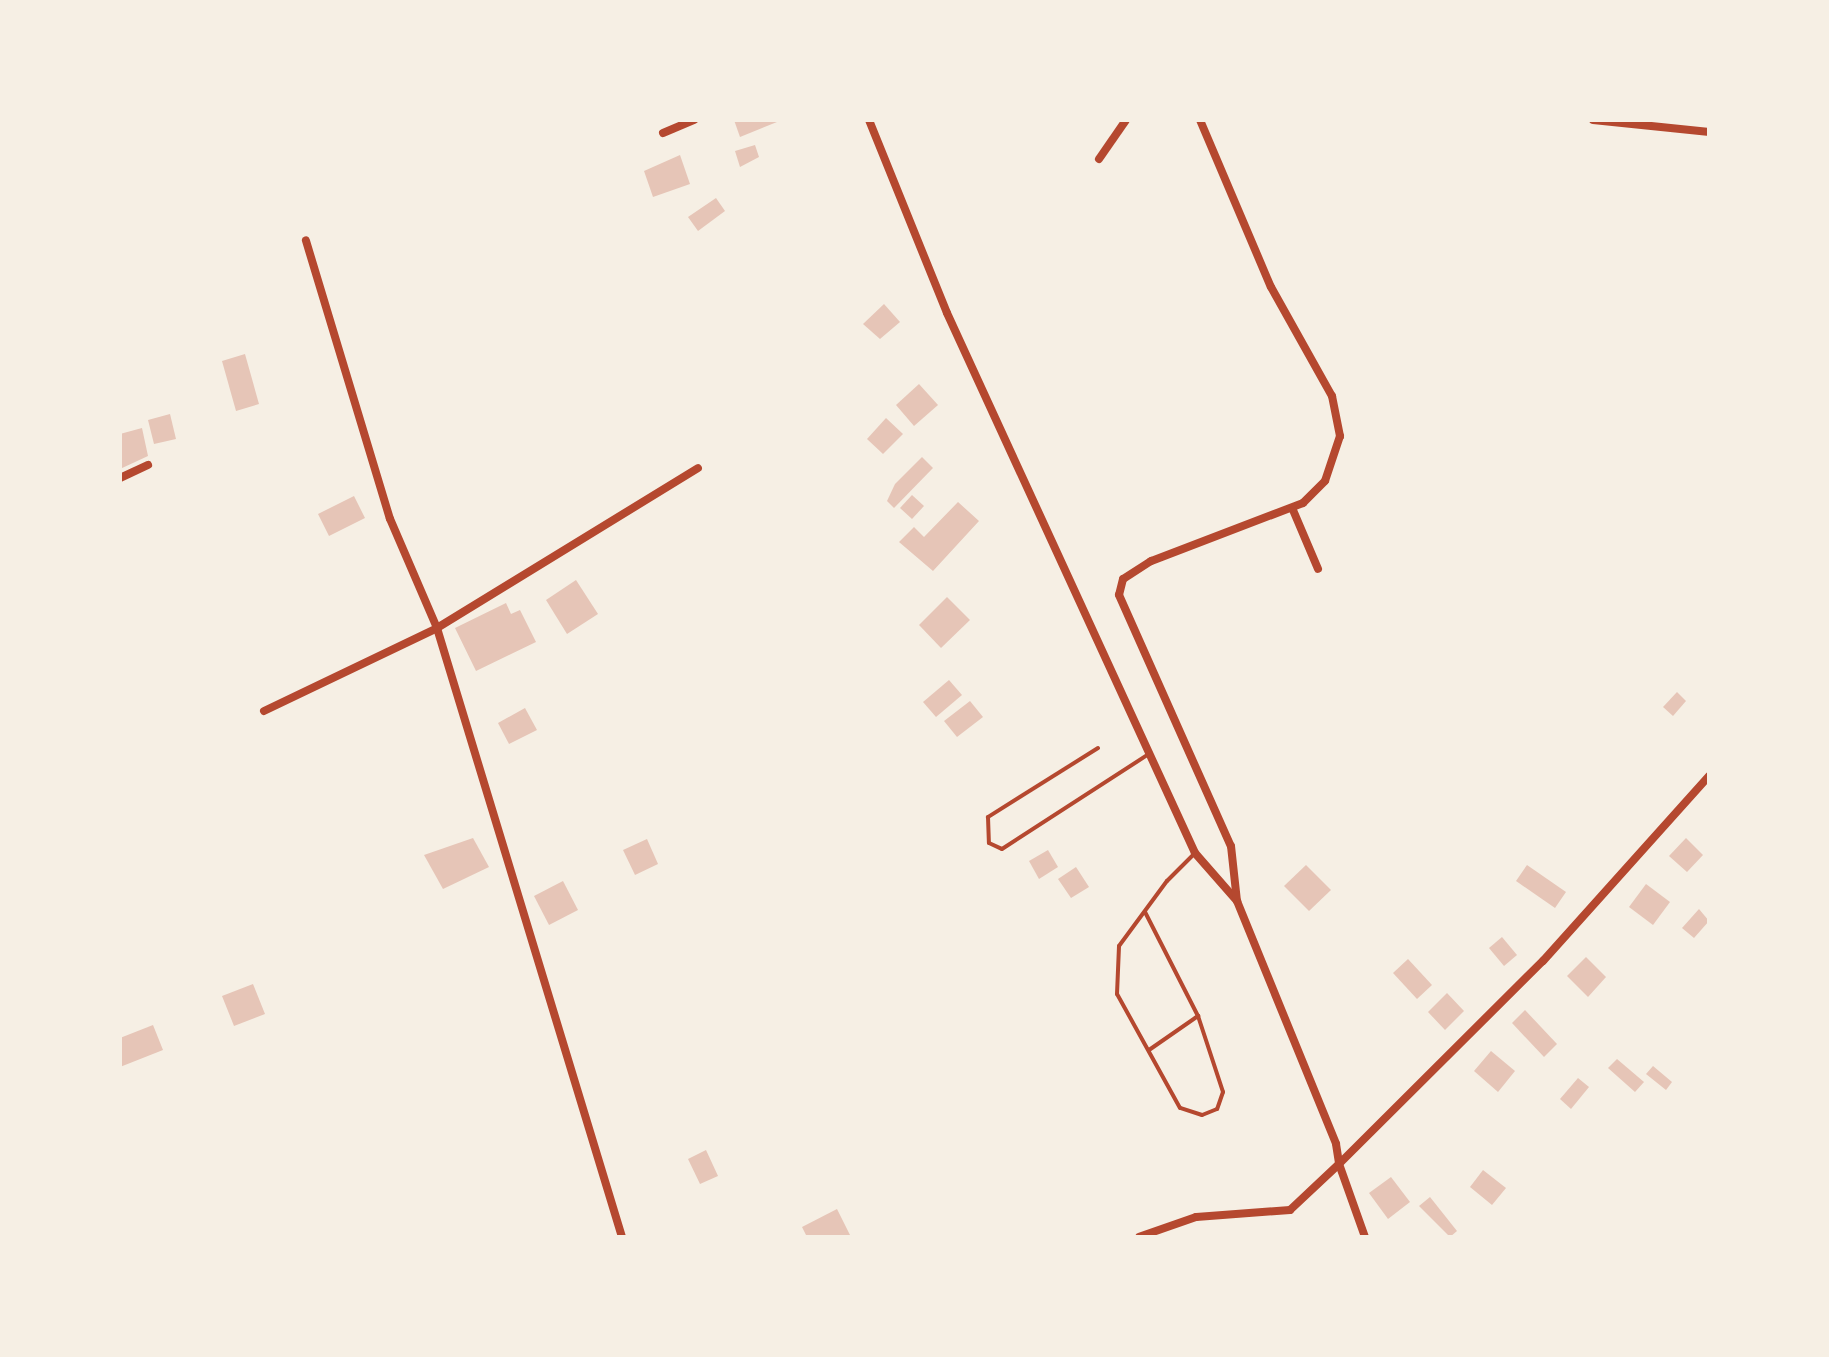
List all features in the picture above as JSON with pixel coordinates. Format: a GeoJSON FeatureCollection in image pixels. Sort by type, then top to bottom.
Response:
{"type":"FeatureCollection","features":[{"type":"Feature","properties":{"kind":"street"},"geometry":{"type":"LineString","coordinates":[[663,133],[694,120]]}},
{"type":"Feature","properties":{"kind":"street"},"geometry":{"type":"LineString","coordinates":[[870,120],[1195,853],[1237,901]]}},
{"type":"Feature","properties":{"kind":"street"},"geometry":{"type":"LineString","coordinates":[[1100,158],[1126,120]]}},
{"type":"Feature","properties":{"kind":"street"},"geometry":{"type":"LineString","coordinates":[[1200,120],[1338,414],[1337,459],[1293,510],[1151,561],[1123,579],[1118,595],[1230,846],[1237,901],[1365,1237]]}},
{"type":"Feature","properties":{"kind":"street"},"geometry":{"type":"LineString","coordinates":[[1593,120],[1709,132]]}},
{"type":"Feature","properties":{"kind":"street"},"geometry":{"type":"LineString","coordinates":[[306,240],[390,519],[437,628],[622,1237]]}},
{"type":"Feature","properties":{"kind":"street"},"geometry":{"type":"LineString","coordinates":[[120,478],[148,466]]}},
{"type":"Feature","properties":{"kind":"street"},"geometry":{"type":"LineString","coordinates":[[264,711],[437,628],[698,468]]}},
{"type":"Feature","properties":{"kind":"street"},"geometry":{"type":"LineString","coordinates":[[1293,510],[1318,569]]}},
{"type":"Feature","properties":{"kind":"street"},"geometry":{"type":"LineString","coordinates":[[1139,1237],[1196,1217],[1272,1217],[1339,1164],[1530,975],[1709,776]]}},
{"type":"Feature","properties":{"kind":"lane"},"geometry":{"type":"LineString","coordinates":[[1098,748],[988,817],[989,843],[1002,849],[1149,754]]}},
{"type":"Feature","properties":{"kind":"lane"},"geometry":{"type":"LineString","coordinates":[[1144,912],[1198,1016],[1222,1092],[1217,1109],[1180,1108],[1117,994],[1119,946],[1144,912],[1195,853]]}},
{"type":"Feature","properties":{"kind":"lane"},"geometry":{"type":"LineString","coordinates":[[1150,1050],[1198,1016]]}},
{"type":"Feature","properties":{"kind":"building"},"geometry":{"type":"Polygon","coordinates":[[[734,120],[782,120],[740,137],[734,120]]]}},
{"type":"Feature","properties":{"kind":"building"},"geometry":{"type":"Polygon","coordinates":[[[755,145],[759,157],[740,167],[735,151],[755,145]]]}},
{"type":"Feature","properties":{"kind":"building"},"geometry":{"type":"Polygon","coordinates":[[[680,155],[690,184],[653,197],[644,171],[680,155]]]}},
{"type":"Feature","properties":{"kind":"building"},"geometry":{"type":"Polygon","coordinates":[[[716,198],[725,211],[698,231],[688,217],[716,198]]]}},
{"type":"Feature","properties":{"kind":"building"},"geometry":{"type":"Polygon","coordinates":[[[884,304],[900,322],[880,339],[863,324],[884,304]]]}},
{"type":"Feature","properties":{"kind":"building"},"geometry":{"type":"Polygon","coordinates":[[[245,354],[259,404],[236,411],[222,361],[245,354]]]}},
{"type":"Feature","properties":{"kind":"building"},"geometry":{"type":"Polygon","coordinates":[[[919,384],[938,405],[914,426],[896,405],[919,384]]]}},
{"type":"Feature","properties":{"kind":"building"},"geometry":{"type":"Polygon","coordinates":[[[170,414],[176,439],[154,444],[148,420],[170,414]]]}},
{"type":"Feature","properties":{"kind":"building"},"geometry":{"type":"Polygon","coordinates":[[[886,418],[903,434],[883,454],[867,439],[886,418]]]}},
{"type":"Feature","properties":{"kind":"building"},"geometry":{"type":"Polygon","coordinates":[[[142,428],[148,456],[120,469],[120,434],[142,428]]]}},
{"type":"Feature","properties":{"kind":"building"},"geometry":{"type":"Polygon","coordinates":[[[922,457],[933,468],[894,508],[887,501],[895,484],[922,457]]]}},
{"type":"Feature","properties":{"kind":"building"},"geometry":{"type":"Polygon","coordinates":[[[912,495],[924,506],[912,519],[900,508],[912,495]]]}},
{"type":"Feature","properties":{"kind":"building"},"geometry":{"type":"Polygon","coordinates":[[[354,496],[365,518],[329,536],[318,514],[354,496]]]}},
{"type":"Feature","properties":{"kind":"building"},"geometry":{"type":"Polygon","coordinates":[[[958,502],[979,521],[933,571],[899,542],[914,527],[924,537],[958,502]]]}},
{"type":"Feature","properties":{"kind":"building"},"geometry":{"type":"Polygon","coordinates":[[[576,580],[598,614],[567,634],[546,600],[576,580]]]}},
{"type":"Feature","properties":{"kind":"building"},"geometry":{"type":"Polygon","coordinates":[[[947,597],[970,620],[941,648],[919,625],[947,597]]]}},
{"type":"Feature","properties":{"kind":"building"},"geometry":{"type":"Polygon","coordinates":[[[506,603],[511,614],[520,610],[536,642],[476,671],[455,628],[506,603]]]}},
{"type":"Feature","properties":{"kind":"building"},"geometry":{"type":"Polygon","coordinates":[[[949,680],[962,695],[936,717],[923,702],[949,680]]]}},
{"type":"Feature","properties":{"kind":"building"},"geometry":{"type":"Polygon","coordinates":[[[1677,692],[1686,701],[1673,716],[1663,707],[1677,692]]]}},
{"type":"Feature","properties":{"kind":"building"},"geometry":{"type":"Polygon","coordinates":[[[970,701],[983,717],[957,737],[944,721],[970,701]]]}},
{"type":"Feature","properties":{"kind":"building"},"geometry":{"type":"Polygon","coordinates":[[[525,708],[537,730],[509,744],[498,723],[525,708]]]}},
{"type":"Feature","properties":{"kind":"building"},"geometry":{"type":"Polygon","coordinates":[[[473,838],[489,867],[443,889],[424,855],[473,838]]]}},
{"type":"Feature","properties":{"kind":"building"},"geometry":{"type":"Polygon","coordinates":[[[1686,838],[1703,855],[1687,872],[1669,856],[1686,838]]]}},
{"type":"Feature","properties":{"kind":"building"},"geometry":{"type":"Polygon","coordinates":[[[647,839],[658,864],[635,875],[623,850],[647,839]]]}},
{"type":"Feature","properties":{"kind":"building"},"geometry":{"type":"Polygon","coordinates":[[[1048,850],[1058,867],[1039,879],[1029,861],[1048,850]]]}},
{"type":"Feature","properties":{"kind":"building"},"geometry":{"type":"Polygon","coordinates":[[[1306,865],[1331,890],[1309,911],[1284,886],[1306,865]]]}},
{"type":"Feature","properties":{"kind":"building"},"geometry":{"type":"Polygon","coordinates":[[[1527,865],[1566,892],[1555,908],[1516,881],[1527,865]]]}},
{"type":"Feature","properties":{"kind":"building"},"geometry":{"type":"Polygon","coordinates":[[[1076,867],[1089,887],[1071,898],[1058,879],[1076,867]]]}},
{"type":"Feature","properties":{"kind":"building"},"geometry":{"type":"Polygon","coordinates":[[[563,881],[578,910],[549,925],[534,896],[563,881]]]}},
{"type":"Feature","properties":{"kind":"building"},"geometry":{"type":"Polygon","coordinates":[[[1646,884],[1670,902],[1653,925],[1629,907],[1646,884]]]}},
{"type":"Feature","properties":{"kind":"building"},"geometry":{"type":"Polygon","coordinates":[[[1699,909],[1709,921],[1694,938],[1682,928],[1699,909]]]}},
{"type":"Feature","properties":{"kind":"building"},"geometry":{"type":"Polygon","coordinates":[[[1502,937],[1517,955],[1504,966],[1489,948],[1502,937]]]}},
{"type":"Feature","properties":{"kind":"building"},"geometry":{"type":"Polygon","coordinates":[[[1586,957],[1606,977],[1588,997],[1567,976],[1586,957]]]}},
{"type":"Feature","properties":{"kind":"building"},"geometry":{"type":"Polygon","coordinates":[[[1408,959],[1432,985],[1417,999],[1393,973],[1408,959]]]}},
{"type":"Feature","properties":{"kind":"building"},"geometry":{"type":"Polygon","coordinates":[[[253,984],[265,1014],[234,1026],[222,996],[253,984]]]}},
{"type":"Feature","properties":{"kind":"building"},"geometry":{"type":"Polygon","coordinates":[[[1447,993],[1464,1011],[1445,1030],[1428,1012],[1447,993]]]}},
{"type":"Feature","properties":{"kind":"building"},"geometry":{"type":"Polygon","coordinates":[[[1525,1010],[1557,1044],[1544,1057],[1512,1023],[1525,1010]]]}},
{"type":"Feature","properties":{"kind":"building"},"geometry":{"type":"Polygon","coordinates":[[[153,1025],[163,1050],[120,1067],[120,1038],[153,1025]]]}},
{"type":"Feature","properties":{"kind":"building"},"geometry":{"type":"Polygon","coordinates":[[[1491,1051],[1515,1071],[1498,1092],[1474,1071],[1491,1051]]]}},
{"type":"Feature","properties":{"kind":"building"},"geometry":{"type":"Polygon","coordinates":[[[1617,1059],[1644,1082],[1635,1092],[1608,1068],[1617,1059]]]}},
{"type":"Feature","properties":{"kind":"building"},"geometry":{"type":"Polygon","coordinates":[[[1653,1066],[1672,1082],[1666,1090],[1646,1074],[1653,1066]]]}},
{"type":"Feature","properties":{"kind":"building"},"geometry":{"type":"Polygon","coordinates":[[[1578,1078],[1589,1087],[1571,1109],[1560,1099],[1578,1078]]]}},
{"type":"Feature","properties":{"kind":"building"},"geometry":{"type":"Polygon","coordinates":[[[706,1150],[718,1176],[700,1184],[688,1159],[706,1150]]]}},
{"type":"Feature","properties":{"kind":"building"},"geometry":{"type":"Polygon","coordinates":[[[1483,1170],[1506,1188],[1492,1205],[1470,1187],[1483,1170]]]}},
{"type":"Feature","properties":{"kind":"building"},"geometry":{"type":"Polygon","coordinates":[[[1391,1177],[1410,1202],[1388,1219],[1369,1193],[1391,1177]]]}},
{"type":"Feature","properties":{"kind":"building"},"geometry":{"type":"Polygon","coordinates":[[[1430,1197],[1457,1231],[1450,1237],[1419,1206],[1430,1197]]]}},
{"type":"Feature","properties":{"kind":"building"},"geometry":{"type":"Polygon","coordinates":[[[837,1209],[851,1237],[807,1237],[802,1227],[837,1209]]]}}]}
